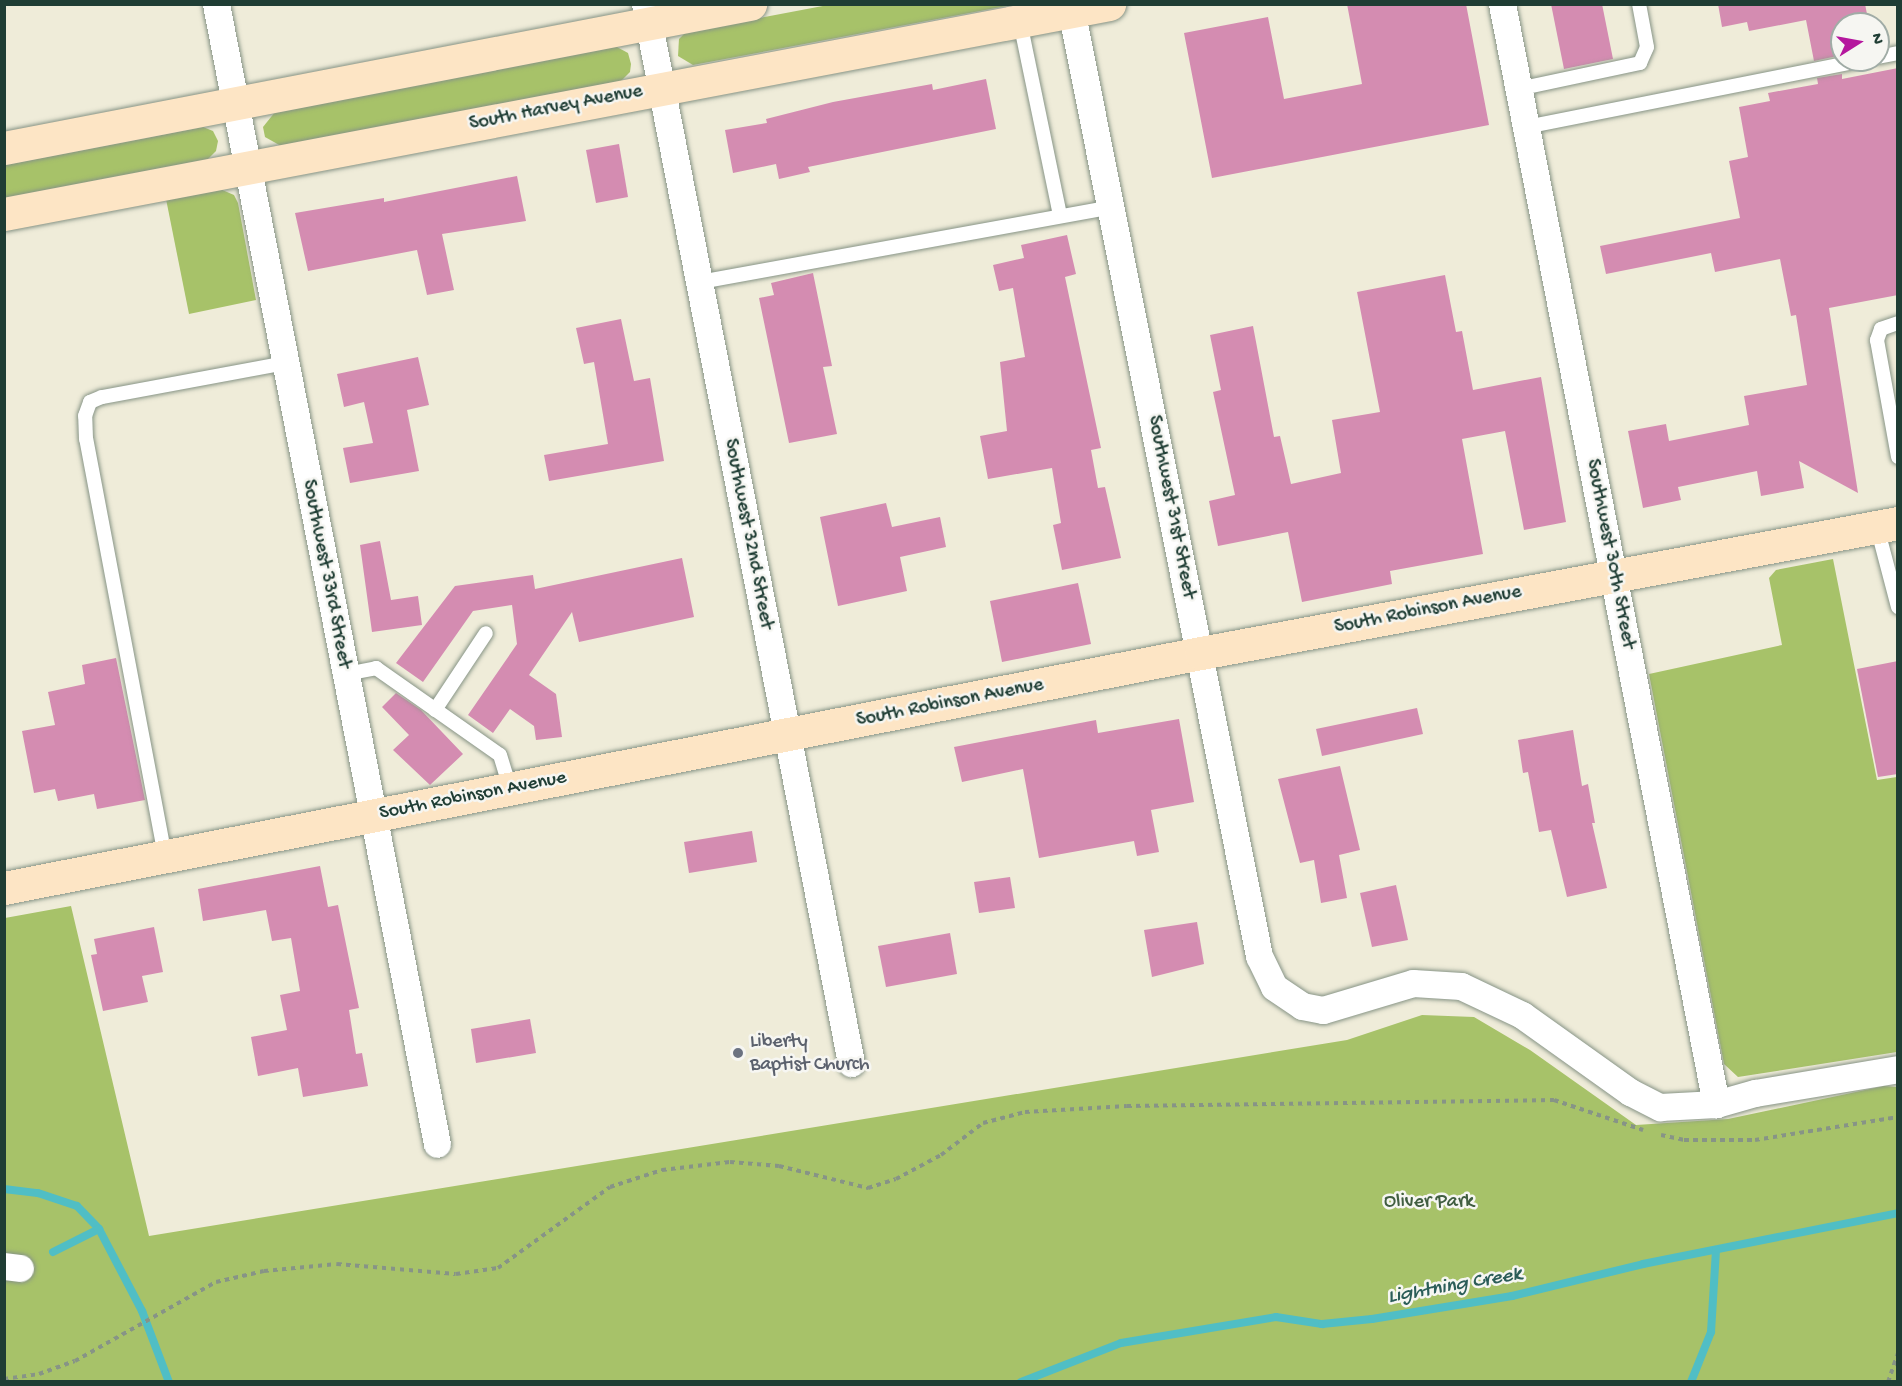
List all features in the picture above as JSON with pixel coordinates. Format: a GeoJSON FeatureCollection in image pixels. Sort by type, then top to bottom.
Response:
{"type":"FeatureCollection","features":[{"type":"Feature","properties":{"kind":"street","name":"Southwest 33rd Street"},"geometry":{"type":"LineString","coordinates":[[216,4],[437,1144]]}},
{"type":"Feature","properties":{"kind":"street"},"geometry":{"type":"LineString","coordinates":[[4,148],[235,103],[646,14],[750,4]]}},
{"type":"Feature","properties":{"kind":"street","name":"South Harvey Avenue"},"geometry":{"type":"LineString","coordinates":[[4,214],[661,88],[1020,22],[1070,8],[1109,4]]}},
{"type":"Feature","properties":{"kind":"street","name":"Southwest 30th Street"},"geometry":{"type":"LineString","coordinates":[[1502,4],[1716,1104]]}},
{"type":"Feature","properties":{"kind":"street","name":"Southwest 31st Street"},"geometry":{"type":"LineString","coordinates":[[1070,8],[1201,653],[1259,956],[1266,977],[1289,999],[1323,1010],[1413,983],[1461,986],[1522,1015],[1644,1100],[1673,1108],[1716,1104]]}},
{"type":"Feature","properties":{"kind":"street","name":"Southwest 32nd Street"},"geometry":{"type":"LineString","coordinates":[[646,14],[851,1063]]}},
{"type":"Feature","properties":{"kind":"street","name":"South Robinson Avenue"},"geometry":{"type":"LineString","coordinates":[[4,888],[1201,653],[1614,574],[1887,525]]}},
{"type":"Feature","properties":{"kind":"street"},"geometry":{"type":"LineString","coordinates":[[1716,1104],[1776,1089],[1898,1069]]}},
{"type":"Feature","properties":{"kind":"lane"},"geometry":{"type":"LineString","coordinates":[[1518,89],[1630,68],[1640,63],[1647,47],[1639,4]]}},
{"type":"Feature","properties":{"kind":"lane"},"geometry":{"type":"LineString","coordinates":[[1020,22],[1060,216]]}},
{"type":"Feature","properties":{"kind":"lane"},"geometry":{"type":"LineString","coordinates":[[1526,127],[1830,67]]}},
{"type":"Feature","properties":{"kind":"lane"},"geometry":{"type":"LineString","coordinates":[[700,282],[1111,207]]}},
{"type":"Feature","properties":{"kind":"lane"},"geometry":{"type":"LineString","coordinates":[[1898,323],[1881,329],[1877,340],[1898,457]]}},
{"type":"Feature","properties":{"kind":"lane"},"geometry":{"type":"LineString","coordinates":[[165,856],[86,439],[85,416],[90,402],[102,398],[285,363]]}},
{"type":"Feature","properties":{"kind":"lane"},"geometry":{"type":"LineString","coordinates":[[1887,525],[1898,608]]}},
{"type":"Feature","properties":{"kind":"lane"},"geometry":{"type":"LineString","coordinates":[[435,710],[486,633]]}},
{"type":"Feature","properties":{"kind":"lane"},"geometry":{"type":"LineString","coordinates":[[345,674],[376,668],[500,756],[510,788]]}},
{"type":"Feature","properties":{"kind":"path"},"geometry":{"type":"LineString","coordinates":[[4,1378],[39,1374],[75,1361],[169,1305],[216,1282],[264,1271],[337,1264],[456,1274],[498,1268],[610,1187],[662,1170],[729,1162],[779,1166],[868,1188],[896,1179],[941,1155],[983,1123],[1025,1112],[1127,1106],[1554,1100],[1630,1127],[1684,1140],[1755,1140],[1898,1117]]}},
{"type":"Feature","properties":{"kind":"path"},"geometry":{"type":"LineString","coordinates":[[1888,1382],[1898,1353]]}},
{"type":"Feature","properties":{"kind":"green space"},"geometry":{"type":"Polygon","coordinates":[[[828,5],[1012,5],[693,65],[678,56],[679,39],[686,32],[828,5]]]}},
{"type":"Feature","properties":{"kind":"green space"},"geometry":{"type":"Polygon","coordinates":[[[615,46],[628,53],[631,64],[630,72],[621,81],[281,146],[265,137],[263,127],[275,112],[615,46]]]}},
{"type":"Feature","properties":{"kind":"green space"},"geometry":{"type":"Polygon","coordinates":[[[203,127],[213,131],[218,141],[216,151],[206,161],[5,199],[5,165],[203,127]]]}},
{"type":"Feature","properties":{"kind":"green space"},"geometry":{"type":"Polygon","coordinates":[[[220,189],[234,195],[238,203],[256,300],[189,314],[166,199],[220,189]]]}},
{"type":"Feature","properties":{"kind":"green space"},"geometry":{"type":"Polygon","coordinates":[[[1833,559],[1877,780],[1897,777],[1897,1052],[1738,1077],[1724,1064],[1649,674],[1782,645],[1769,578],[1776,570],[1833,559]]]}},
{"type":"Feature","properties":{"kind":"green space","name":"Oliver Park"},"geometry":{"type":"Polygon","coordinates":[[[71,906],[149,1236],[1347,1040],[1422,1015],[1474,1017],[1530,1050],[1636,1125],[1728,1119],[1884,1086],[1897,1087],[1897,1381],[5,1382],[5,918],[71,906]]]}},
{"type":"Feature","properties":{"kind":"building"},"geometry":{"type":"Polygon","coordinates":[[[1347,4],[1466,4],[1489,125],[1212,178],[1184,33],[1268,17],[1284,99],[1362,84],[1347,4]]]}},
{"type":"Feature","properties":{"kind":"building"},"geometry":{"type":"Polygon","coordinates":[[[1551,4],[1602,4],[1613,59],[1564,69],[1551,4]]]}},
{"type":"Feature","properties":{"kind":"building"},"geometry":{"type":"Polygon","coordinates":[[[1718,4],[1865,4],[1867,12],[1830,12],[1830,58],[1814,61],[1806,20],[1749,31],[1747,22],[1722,27],[1718,4]]]}},
{"type":"Feature","properties":{"kind":"building"},"geometry":{"type":"Polygon","coordinates":[[[1898,68],[1898,295],[1829,308],[1858,493],[1799,461],[1804,488],[1761,496],[1757,471],[1678,487],[1681,500],[1643,508],[1628,431],[1666,424],[1669,441],[1749,425],[1744,396],[1807,385],[1796,315],[1791,316],[1780,259],[1715,272],[1711,253],[1606,274],[1600,246],[1740,218],[1729,161],[1748,157],[1739,107],[1770,101],[1768,93],[1818,84],[1817,78],[1842,74],[1842,79],[1890,72],[1890,70],[1898,68]]]}},
{"type":"Feature","properties":{"kind":"building"},"geometry":{"type":"Polygon","coordinates":[[[986,79],[996,129],[808,167],[810,172],[779,179],[776,164],[733,173],[725,130],[767,123],[766,119],[833,102],[932,84],[933,90],[986,79]]]}},
{"type":"Feature","properties":{"kind":"building"},"geometry":{"type":"Polygon","coordinates":[[[619,144],[628,197],[596,203],[586,150],[619,144]]]}},
{"type":"Feature","properties":{"kind":"building"},"geometry":{"type":"Polygon","coordinates":[[[517,176],[526,221],[442,234],[454,290],[427,295],[417,250],[308,271],[295,213],[384,198],[384,202],[517,176]]]}},
{"type":"Feature","properties":{"kind":"building"},"geometry":{"type":"Polygon","coordinates":[[[1067,235],[1076,274],[1065,277],[1101,448],[1091,450],[1098,488],[1105,487],[1121,558],[1062,570],[1053,525],[1061,523],[1052,468],[988,479],[980,436],[1007,431],[1000,362],[1025,357],[1013,288],[999,291],[993,265],[1024,258],[1021,245],[1067,235]]]}},
{"type":"Feature","properties":{"kind":"building"},"geometry":{"type":"Polygon","coordinates":[[[813,273],[832,366],[823,367],[837,434],[789,443],[759,298],[774,295],[771,283],[813,273]]]}},
{"type":"Feature","properties":{"kind":"building"},"geometry":{"type":"Polygon","coordinates":[[[1445,275],[1456,332],[1462,331],[1473,390],[1541,377],[1566,522],[1524,530],[1505,431],[1462,439],[1483,554],[1390,571],[1392,584],[1302,602],[1288,532],[1218,546],[1209,501],[1235,495],[1213,392],[1221,390],[1210,335],[1253,326],[1274,437],[1280,436],[1291,484],[1341,473],[1332,420],[1380,412],[1357,292],[1445,275]]]}},
{"type":"Feature","properties":{"kind":"building"},"geometry":{"type":"Polygon","coordinates":[[[621,319],[634,381],[650,378],[664,461],[549,481],[544,455],[608,444],[594,362],[584,364],[576,328],[621,319]]]}},
{"type":"Feature","properties":{"kind":"building"},"geometry":{"type":"Polygon","coordinates":[[[418,357],[429,405],[407,410],[419,471],[350,483],[343,448],[373,443],[364,402],[344,407],[337,374],[418,357]]]}},
{"type":"Feature","properties":{"kind":"building"},"geometry":{"type":"Polygon","coordinates":[[[886,503],[892,527],[940,517],[946,547],[900,557],[907,591],[838,606],[820,517],[886,503]]]}},
{"type":"Feature","properties":{"kind":"building"},"geometry":{"type":"Polygon","coordinates":[[[380,541],[391,600],[418,596],[422,625],[372,632],[360,545],[380,541]]]}},
{"type":"Feature","properties":{"kind":"building"},"geometry":{"type":"Polygon","coordinates":[[[682,558],[694,617],[579,642],[572,612],[529,675],[556,694],[562,737],[536,740],[534,726],[510,709],[493,733],[468,715],[517,644],[512,605],[473,611],[423,682],[396,663],[455,586],[533,575],[535,589],[682,558]]]}},
{"type":"Feature","properties":{"kind":"building"},"geometry":{"type":"Polygon","coordinates":[[[1078,583],[1091,644],[1002,662],[990,601],[1078,583]]]}},
{"type":"Feature","properties":{"kind":"building"},"geometry":{"type":"Polygon","coordinates":[[[116,658],[145,800],[97,809],[94,794],[58,801],[55,789],[34,793],[22,731],[55,725],[48,692],[85,684],[82,665],[116,658]]]}},
{"type":"Feature","properties":{"kind":"building"},"geometry":{"type":"Polygon","coordinates":[[[1898,661],[1898,774],[1878,777],[1857,669],[1898,661]]]}},
{"type":"Feature","properties":{"kind":"building"},"geometry":{"type":"Polygon","coordinates":[[[396,693],[421,710],[463,754],[430,785],[393,750],[409,735],[382,707],[396,693]]]}},
{"type":"Feature","properties":{"kind":"building"},"geometry":{"type":"Polygon","coordinates":[[[1417,708],[1423,734],[1322,756],[1316,729],[1417,708]]]}},
{"type":"Feature","properties":{"kind":"building"},"geometry":{"type":"Polygon","coordinates":[[[1179,719],[1194,802],[1151,810],[1159,852],[1137,856],[1134,841],[1039,858],[1023,769],[962,782],[954,747],[1096,720],[1098,733],[1179,719]]]}},
{"type":"Feature","properties":{"kind":"building"},"geometry":{"type":"Polygon","coordinates":[[[1573,730],[1582,786],[1588,784],[1595,823],[1592,823],[1607,888],[1567,897],[1551,830],[1539,832],[1528,772],[1523,773],[1518,740],[1573,730]]]}},
{"type":"Feature","properties":{"kind":"building"},"geometry":{"type":"Polygon","coordinates":[[[1340,766],[1360,850],[1339,855],[1347,898],[1321,903],[1314,860],[1300,863],[1278,779],[1340,766]]]}},
{"type":"Feature","properties":{"kind":"building"},"geometry":{"type":"Polygon","coordinates":[[[752,831],[757,862],[689,873],[684,842],[752,831]]]}},
{"type":"Feature","properties":{"kind":"building"},"geometry":{"type":"Polygon","coordinates":[[[320,866],[328,907],[338,905],[359,1008],[349,1010],[356,1054],[362,1053],[368,1086],[303,1097],[298,1068],[258,1076],[251,1037],[287,1030],[280,995],[300,991],[291,938],[272,941],[266,910],[203,921],[198,889],[320,866]]]}},
{"type":"Feature","properties":{"kind":"building"},"geometry":{"type":"Polygon","coordinates":[[[1010,877],[1015,908],[979,913],[974,882],[1010,877]]]}},
{"type":"Feature","properties":{"kind":"building"},"geometry":{"type":"Polygon","coordinates":[[[1396,885],[1408,940],[1372,947],[1360,893],[1396,885]]]}},
{"type":"Feature","properties":{"kind":"building"},"geometry":{"type":"Polygon","coordinates":[[[1197,922],[1204,964],[1152,977],[1144,930],[1197,922]]]}},
{"type":"Feature","properties":{"kind":"building"},"geometry":{"type":"Polygon","coordinates":[[[154,927],[163,972],[142,976],[148,1002],[103,1011],[91,955],[97,954],[94,939],[154,927]]]}},
{"type":"Feature","properties":{"kind":"building"},"geometry":{"type":"Polygon","coordinates":[[[950,933],[957,974],[886,987],[878,946],[950,933]]]}},
{"type":"Feature","properties":{"kind":"building"},"geometry":{"type":"Polygon","coordinates":[[[530,1019],[536,1053],[476,1063],[471,1029],[530,1019]]]}},
{"type":"Feature","properties":{"kind":"waterway"},"geometry":{"type":"LineString","coordinates":[[4,1189],[38,1193],[77,1206],[99,1229],[142,1311],[169,1382]]}},
{"type":"Feature","properties":{"kind":"waterway","name":"Lightning Creek"},"geometry":{"type":"LineString","coordinates":[[1021,1382],[1121,1343],[1276,1317],[1322,1324],[1372,1319],[1512,1296],[1643,1264],[1898,1213]]}},
{"type":"Feature","properties":{"kind":"waterway"},"geometry":{"type":"LineString","coordinates":[[53,1252],[99,1229]]}},
{"type":"Feature","properties":{"kind":"waterway"},"geometry":{"type":"LineString","coordinates":[[1691,1382],[1711,1332],[1716,1250]]}},
{"type":"Feature","properties":{"kind":"place","name":"Liberty Baptist Church"},"geometry":{"type":"Point","coordinates":[738,1053]}}]}
